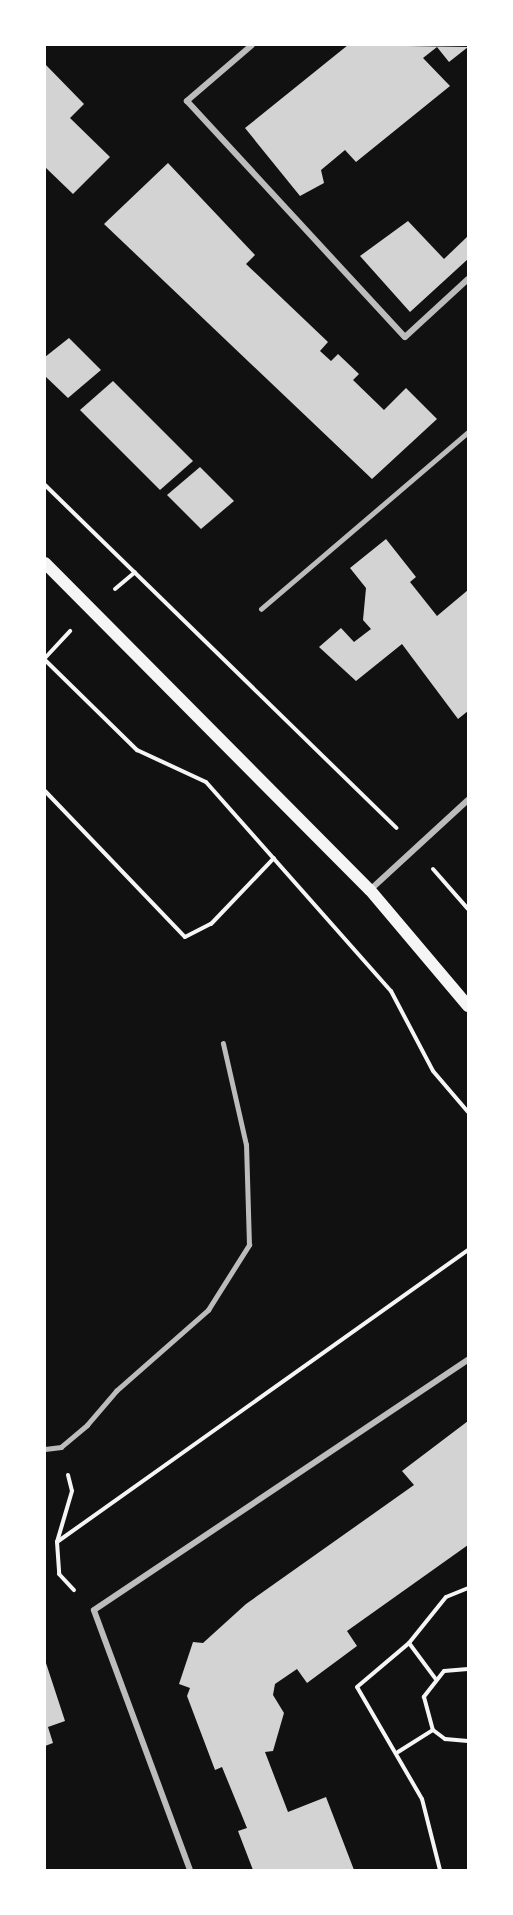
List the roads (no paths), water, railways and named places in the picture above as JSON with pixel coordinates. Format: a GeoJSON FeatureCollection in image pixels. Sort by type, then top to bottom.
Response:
{"type":"FeatureCollection","features":[{"type":"Feature","properties":{"kind":"main road"},"geometry":{"type":"LineString","coordinates":[[45,563],[370,890],[468,1006]]}},
{"type":"Feature","properties":{"kind":"street"},"geometry":{"type":"LineString","coordinates":[[252,45],[187,101],[405,337],[468,279]]}},
{"type":"Feature","properties":{"kind":"street"},"geometry":{"type":"LineString","coordinates":[[370,890],[468,800]]}},
{"type":"Feature","properties":{"kind":"street"},"geometry":{"type":"LineString","coordinates":[[190,1870],[94,1610],[468,1360]]}},
{"type":"Feature","properties":{"kind":"lane"},"geometry":{"type":"LineString","coordinates":[[261,609],[468,432]]}},
{"type":"Feature","properties":{"kind":"lane"},"geometry":{"type":"LineString","coordinates":[[45,1449],[61,1447],[208,1310],[249,1245],[246,1144],[223,1044]]}}]}
